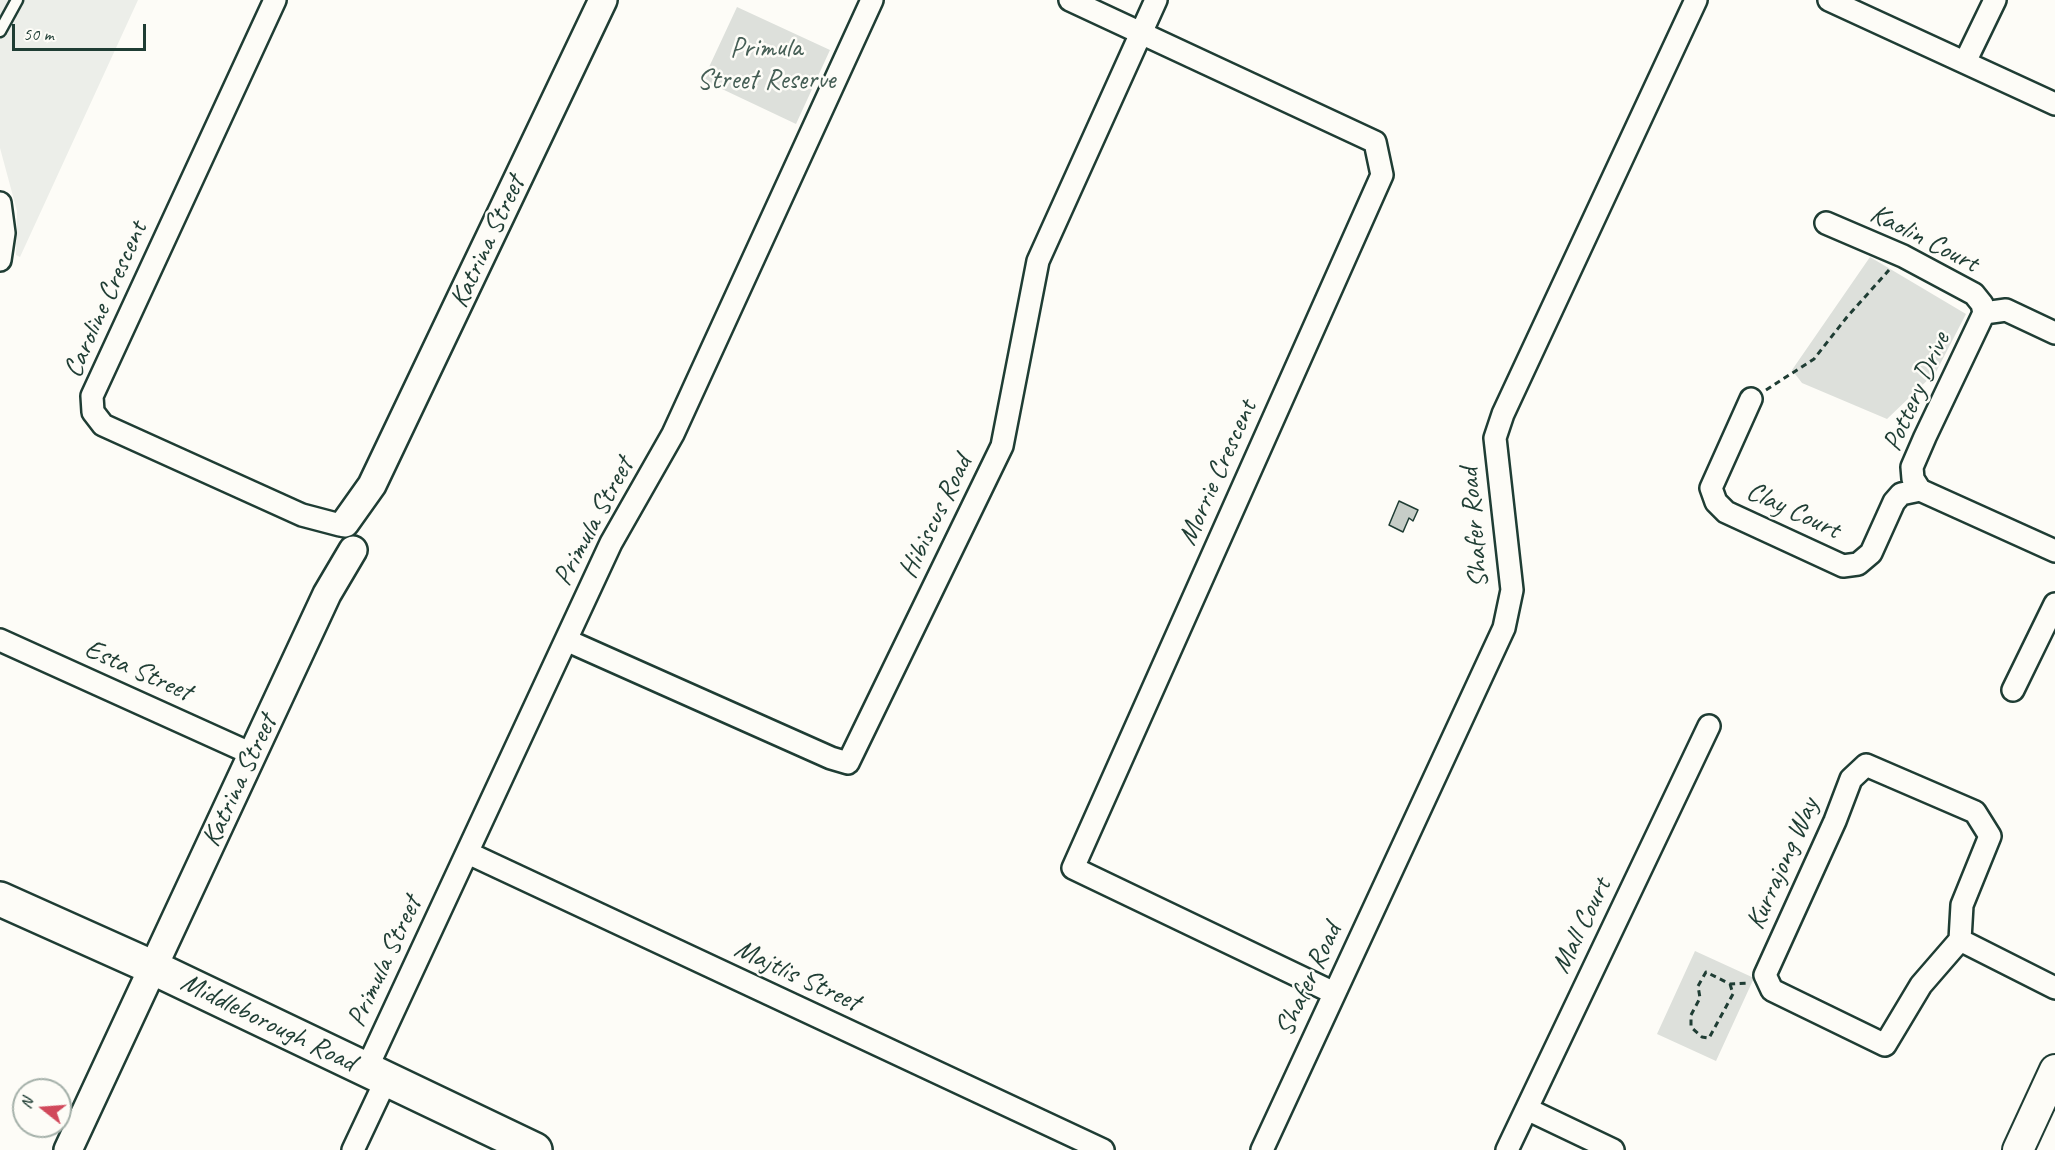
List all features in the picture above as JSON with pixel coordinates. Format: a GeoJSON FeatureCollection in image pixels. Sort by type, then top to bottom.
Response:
{"type":"FeatureCollection","features":[{"type":"Feature","properties":{"kind":"main road","name":"Middleborough Road"},"geometry":{"type":"LineString","coordinates":[[0,899],[154,968],[534,1150]]}},
{"type":"Feature","properties":{"kind":"main road"},"geometry":{"type":"LineString","coordinates":[[2018,1150],[2055,1070]]}},
{"type":"Feature","properties":{"kind":"street","name":"Caroline Crescent"},"geometry":{"type":"LineString","coordinates":[[275,0],[92,396],[93,412],[103,425],[345,536]]}},
{"type":"Feature","properties":{"kind":"street","name":"Katrina Street"},"geometry":{"type":"LineString","coordinates":[[68,1150],[327,594],[345,536],[372,485],[603,0]]}},
{"type":"Feature","properties":{"kind":"street","name":"Primula Street"},"geometry":{"type":"LineString","coordinates":[[353,1150],[376,1075],[468,853],[611,543],[673,434],[872,0]]}},
{"type":"Feature","properties":{"kind":"street","name":"Morrie Crescent"},"geometry":{"type":"LineString","coordinates":[[1070,0],[1375,142],[1382,176],[1073,868],[1334,993]]}},
{"type":"Feature","properties":{"kind":"street","name":"Hibiscus Road"},"geometry":{"type":"LineString","coordinates":[[566,640],[831,758],[848,763],[1002,446],[1038,261],[1156,0]]}},
{"type":"Feature","properties":{"kind":"street","name":"Shafer Road"},"geometry":{"type":"LineString","coordinates":[[1262,1150],[1504,628],[1512,590],[1496,438],[1503,414],[1696,0]]}},
{"type":"Feature","properties":{"kind":"street"},"geometry":{"type":"LineString","coordinates":[[1829,0],[2055,104]]}},
{"type":"Feature","properties":{"kind":"street"},"geometry":{"type":"LineString","coordinates":[[1965,62],[1995,0]]}},
{"type":"Feature","properties":{"kind":"street"},"geometry":{"type":"LineString","coordinates":[[0,203],[4,232],[0,260]]}},
{"type":"Feature","properties":{"kind":"street","name":"Kaolin Court"},"geometry":{"type":"LineString","coordinates":[[1826,223],[1903,256],[1974,294],[1982,304],[1983,313],[2006,310],[2055,333]]}},
{"type":"Feature","properties":{"kind":"street","name":"Pottery Drive"},"geometry":{"type":"LineString","coordinates":[[1983,313],[1912,468],[1912,479],[1920,490],[2055,551]]}},
{"type":"Feature","properties":{"kind":"street","name":"Clay Court"},"geometry":{"type":"LineString","coordinates":[[1751,399],[1711,488],[1716,502],[1726,512],[1843,566],[1858,564],[1871,553],[1894,502],[1901,494],[1920,490]]}},
{"type":"Feature","properties":{"kind":"street"},"geometry":{"type":"LineString","coordinates":[[2013,690],[2055,604]]}},
{"type":"Feature","properties":{"kind":"street","name":"Esta Street"},"geometry":{"type":"LineString","coordinates":[[0,640],[252,754]]}},
{"type":"Feature","properties":{"kind":"street","name":"Mall Court"},"geometry":{"type":"LineString","coordinates":[[1507,1150],[1709,726]]}},
{"type":"Feature","properties":{"kind":"street","name":"Kurrajong Way"},"geometry":{"type":"LineString","coordinates":[[1768,981],[1765,975],[1835,820],[1851,779],[1866,765],[1975,812],[1990,836],[1962,905],[1960,940]]}},
{"type":"Feature","properties":{"kind":"street","name":"Majtlis Street"},"geometry":{"type":"LineString","coordinates":[[468,853],[1103,1150]]}},
{"type":"Feature","properties":{"kind":"street"},"geometry":{"type":"LineString","coordinates":[[1768,981],[1772,990],[1885,1045],[1921,985],[1960,940],[2055,987]]}},
{"type":"Feature","properties":{"kind":"street"},"geometry":{"type":"LineString","coordinates":[[1527,1109],[1612,1150]]}},
{"type":"Feature","properties":{"kind":"lane"},"geometry":{"type":"LineString","coordinates":[[0,31],[17,0]]}},
{"type":"Feature","properties":{"kind":"path"},"geometry":{"type":"LineString","coordinates":[[1751,399],[1814,359],[1847,317],[1903,256]]}},
{"type":"Feature","properties":{"kind":"path"},"geometry":{"type":"LineString","coordinates":[[1730,984],[1733,994],[1709,1038],[1702,1037],[1691,1028],[1691,1015],[1700,998],[1698,986],[1706,972],[1730,984],[1768,981]]}},
{"type":"Feature","properties":{"kind":"shaded area"},"geometry":{"type":"Polygon","coordinates":[[[0,0],[138,0],[20,257],[16,255],[17,211],[0,148],[0,0]]]}},
{"type":"Feature","properties":{"kind":"green space","name":"Primula Street Reserve"},"geometry":{"type":"Polygon","coordinates":[[[737,7],[830,50],[796,124],[703,80],[737,7]]]}},
{"type":"Feature","properties":{"kind":"green space"},"geometry":{"type":"Polygon","coordinates":[[[1870,257],[1966,314],[1936,372],[1887,419],[1802,383],[1792,370],[1870,257]]]}},
{"type":"Feature","properties":{"kind":"green space"},"geometry":{"type":"Polygon","coordinates":[[[1695,951],[1754,978],[1716,1061],[1657,1034],[1695,951]]]}},
{"type":"Feature","properties":{"kind":"building"},"geometry":{"type":"Polygon","coordinates":[[[1399,501],[1418,510],[1413,521],[1409,518],[1403,532],[1389,525],[1399,501]]]}}]}
